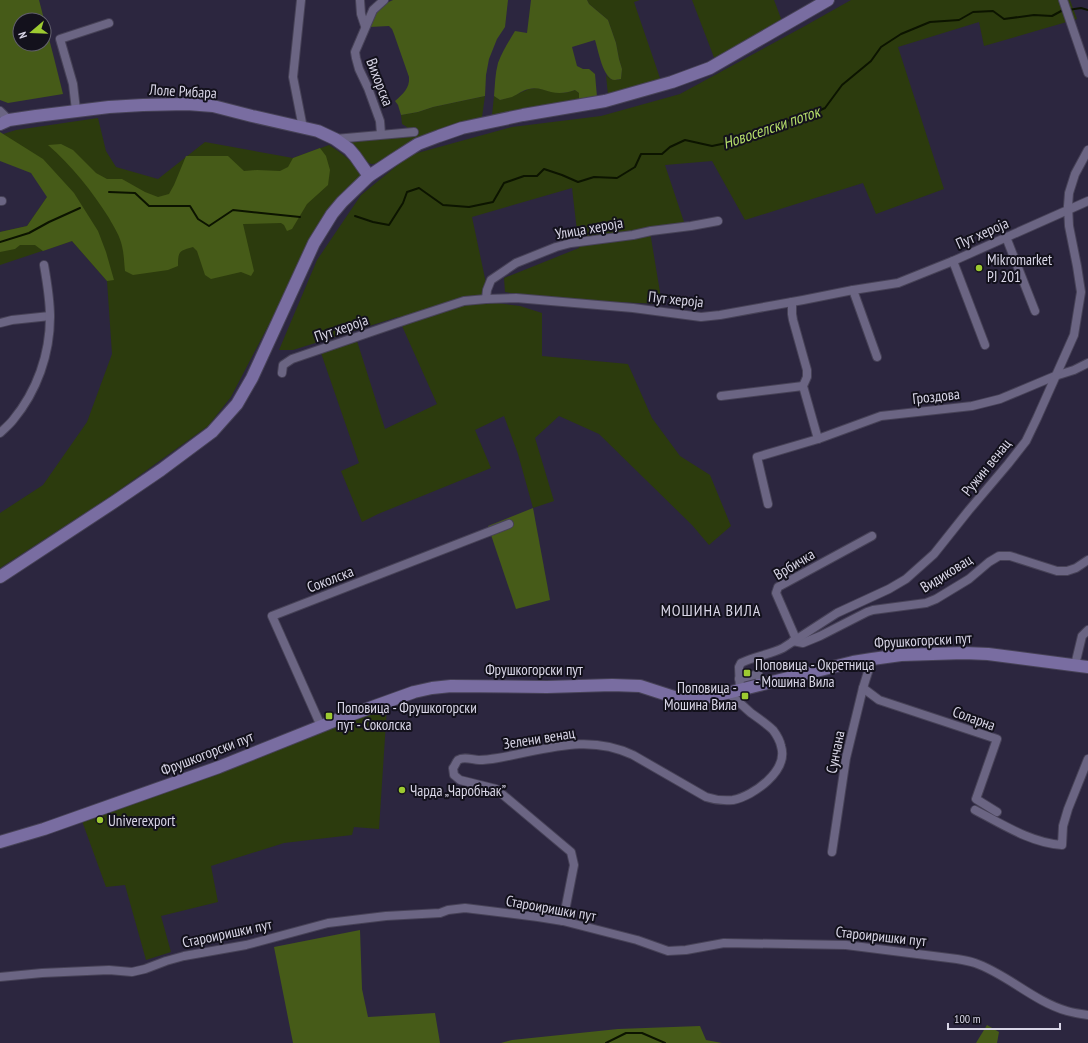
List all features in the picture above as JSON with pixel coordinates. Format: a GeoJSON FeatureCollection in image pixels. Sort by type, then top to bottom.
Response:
{"type":"FeatureCollection","features":[{"type":"Feature","properties":{"kind":"street"},"geometry":{"type":"LineString","coordinates":[[302,0],[293,77],[303,128]]}},
{"type":"Feature","properties":{"kind":"street"},"geometry":{"type":"LineString","coordinates":[[360,0],[361,14],[365,26]]}},
{"type":"Feature","properties":{"kind":"street","name":"Вихорска"},"geometry":{"type":"LineString","coordinates":[[380,134],[380,121],[355,52],[373,10],[384,0]]}},
{"type":"Feature","properties":{"kind":"street"},"geometry":{"type":"LineString","coordinates":[[1063,0],[1088,73]]}},
{"type":"Feature","properties":{"kind":"street"},"geometry":{"type":"LineString","coordinates":[[0,577],[161,470],[212,432],[237,404],[252,378],[314,243],[332,214],[342,202],[369,176],[418,144],[462,128],[523,115],[605,101],[672,82],[710,68],[826,1]]}},
{"type":"Feature","properties":{"kind":"street"},"geometry":{"type":"LineString","coordinates":[[76,110],[72,84],[60,39],[109,23]]}},
{"type":"Feature","properties":{"kind":"street","name":"Лоле Рибара"},"geometry":{"type":"LineString","coordinates":[[5,122],[76,110],[108,107],[143,105],[214,106],[318,131],[335,139],[349,149],[369,176]]}},
{"type":"Feature","properties":{"kind":"street"},"geometry":{"type":"LineString","coordinates":[[0,111],[5,122]]}},
{"type":"Feature","properties":{"kind":"street"},"geometry":{"type":"LineString","coordinates":[[335,139],[414,132]]}},
{"type":"Feature","properties":{"kind":"street","name":"Ружин венац"},"geometry":{"type":"LineString","coordinates":[[736,687],[741,663],[748,659],[774,653],[837,613],[889,589],[906,579],[934,554],[1026,441],[1074,335],[1081,292],[1069,226],[1069,193],[1075,174],[1088,150]]}},
{"type":"Feature","properties":{"kind":"street","name":"Пут хероја"},"geometry":{"type":"LineString","coordinates":[[282,373],[283,365],[292,359],[464,301],[516,298],[633,308],[701,317],[720,315],[898,283],[953,261],[1088,201]]}},
{"type":"Feature","properties":{"kind":"street","name":"Улица хероја"},"geometry":{"type":"LineString","coordinates":[[486,299],[486,290],[491,280],[516,263],[541,252],[571,243],[718,221]]}},
{"type":"Feature","properties":{"kind":"street"},"geometry":{"type":"LineString","coordinates":[[1006,237],[1035,311]]}},
{"type":"Feature","properties":{"kind":"street"},"geometry":{"type":"LineString","coordinates":[[953,261],[985,345]]}},
{"type":"Feature","properties":{"kind":"street"},"geometry":{"type":"LineString","coordinates":[[0,433],[13,420],[24,405],[33,389],[42,367],[47,347],[50,316],[44,265]]}},
{"type":"Feature","properties":{"kind":"street"},"geometry":{"type":"LineString","coordinates":[[853,290],[877,358]]}},
{"type":"Feature","properties":{"kind":"street"},"geometry":{"type":"LineString","coordinates":[[792,302],[793,320],[807,370],[807,377],[803,386],[818,438]]}},
{"type":"Feature","properties":{"kind":"street"},"geometry":{"type":"LineString","coordinates":[[0,323],[17,319],[50,316]]}},
{"type":"Feature","properties":{"kind":"street","name":"Гроздова"},"geometry":{"type":"LineString","coordinates":[[768,504],[757,457],[881,416],[972,406],[1000,399],[1088,363]]}},
{"type":"Feature","properties":{"kind":"street"},"geometry":{"type":"LineString","coordinates":[[721,396],[803,386]]}},
{"type":"Feature","properties":{"kind":"street","name":"Соколска"},"geometry":{"type":"LineString","coordinates":[[321,726],[272,616],[509,524]]}},
{"type":"Feature","properties":{"kind":"street","name":"Врбичка"},"geometry":{"type":"LineString","coordinates":[[794,640],[776,593],[778,587],[872,536]]}},
{"type":"Feature","properties":{"kind":"street","name":"Видиковац"},"geometry":{"type":"LineString","coordinates":[[794,640],[803,642],[814,638],[873,610],[926,604],[969,579],[989,562],[999,556],[1010,556],[1057,572],[1076,568],[1088,560]]}},
{"type":"Feature","properties":{"kind":"street"},"geometry":{"type":"LineString","coordinates":[[1075,665],[1082,636],[1088,630]]}},
{"type":"Feature","properties":{"kind":"street","name":"Фрушкогорски пут"},"geometry":{"type":"LineString","coordinates":[[0,842],[44,829],[219,767],[321,726],[414,692],[443,686],[640,686],[674,697],[692,700],[701,699],[736,687],[762,684],[872,658],[901,655],[964,652],[1088,667]]}},
{"type":"Feature","properties":{"kind":"street","name":"Сунчана"},"geometry":{"type":"LineString","coordinates":[[832,852],[846,758],[872,658]]}},
{"type":"Feature","properties":{"kind":"street","name":"Зелени венац"},"geometry":{"type":"LineString","coordinates":[[563,921],[574,865],[571,852],[496,789],[460,780],[454,775],[453,768],[458,760],[463,758],[479,760],[497,759],[567,745],[598,745],[623,750],[706,797],[718,801],[733,800],[746,795],[763,784],[779,769],[782,759],[782,747],[773,731],[736,687]]}},
{"type":"Feature","properties":{"kind":"street","name":"Соларна"},"geometry":{"type":"LineString","coordinates":[[863,688],[879,700],[997,739],[976,799],[997,812]]}},
{"type":"Feature","properties":{"kind":"street"},"geometry":{"type":"LineString","coordinates":[[975,810],[1030,838],[1047,843],[1062,845],[1063,826],[1068,809],[1087,763]]}},
{"type":"Feature","properties":{"kind":"street","name":"Староиришки пут"},"geometry":{"type":"LineString","coordinates":[[0,977],[56,972],[109,970],[132,972],[184,956],[246,945],[328,923],[386,916],[440,913],[448,910],[465,908],[563,921],[637,940],[668,951],[686,950],[724,943],[831,945],[957,959],[974,963],[992,971],[1025,991],[1067,1011],[1088,1015]]}},
{"type":"Feature","properties":{"kind":"green space"},"geometry":{"type":"Polygon","coordinates":[[[0,0],[39,0],[42,12],[12,12],[12,52],[52,51],[63,94],[8,103],[0,100],[0,0]]]}},
{"type":"Feature","properties":{"kind":"green space"},"geometry":{"type":"Polygon","coordinates":[[[393,0],[508,0],[505,27],[497,39],[489,59],[486,75],[485,96],[401,115],[395,101],[407,88],[409,77],[394,34],[389,26],[369,27],[378,11],[384,5],[393,0]]]}},
{"type":"Feature","properties":{"kind":"green space"},"geometry":{"type":"Polygon","coordinates":[[[531,0],[587,0],[589,4],[608,20],[616,43],[622,69],[621,79],[611,79],[607,75],[604,70],[595,40],[572,47],[577,66],[583,69],[589,69],[595,74],[597,97],[579,100],[579,93],[575,90],[557,93],[535,88],[500,100],[494,96],[497,67],[504,51],[515,31],[527,33],[531,0]]]}},
{"type":"Feature","properties":{"kind":"green space"},"geometry":{"type":"Polygon","coordinates":[[[587,0],[640,0],[634,2],[661,81],[608,95],[606,75],[613,80],[621,79],[622,69],[616,43],[608,20],[589,4],[587,0]]]}},
{"type":"Feature","properties":{"kind":"green space"},"geometry":{"type":"Polygon","coordinates":[[[692,0],[774,0],[782,21],[715,60],[692,0]]]}},
{"type":"Feature","properties":{"kind":"green space"},"geometry":{"type":"Polygon","coordinates":[[[851,0],[1070,0],[1077,19],[984,46],[979,22],[898,47],[944,189],[876,214],[863,183],[745,220],[712,161],[665,165],[686,228],[650,232],[662,304],[546,299],[505,292],[504,278],[579,248],[572,188],[472,217],[490,302],[520,306],[542,313],[542,356],[628,364],[652,418],[680,456],[710,475],[731,526],[709,545],[692,525],[599,434],[559,416],[535,438],[554,501],[533,508],[518,454],[504,416],[475,430],[491,468],[378,514],[362,522],[341,471],[359,463],[321,353],[357,341],[385,429],[437,404],[398,317],[293,350],[279,350],[317,260],[361,195],[410,155],[512,127],[601,116],[680,94],[851,0]]]}},
{"type":"Feature","properties":{"kind":"green space"},"geometry":{"type":"Polygon","coordinates":[[[537,88],[560,93],[575,90],[579,93],[579,100],[492,115],[494,96],[500,100],[529,89],[537,88]]]}},
{"type":"Feature","properties":{"kind":"green space"},"geometry":{"type":"Polygon","coordinates":[[[485,96],[482,117],[431,132],[378,163],[372,164],[366,161],[350,144],[349,141],[406,134],[407,127],[402,124],[401,115],[485,96]]]}},
{"type":"Feature","properties":{"kind":"green space"},"geometry":{"type":"Polygon","coordinates":[[[98,118],[106,151],[116,167],[158,179],[205,142],[293,158],[329,145],[347,158],[362,174],[339,199],[280,303],[231,397],[208,426],[111,496],[0,568],[0,513],[43,485],[87,422],[112,354],[107,281],[72,241],[0,265],[0,232],[27,226],[47,197],[34,165],[3,134],[16,130],[98,118]]]}},
{"type":"Feature","properties":{"kind":"green space"},"geometry":{"type":"Polygon","coordinates":[[[0,132],[43,159],[74,193],[98,231],[114,280],[107,281],[72,241],[43,251],[35,245],[20,245],[15,249],[0,252],[0,232],[27,226],[47,197],[31,173],[0,161],[0,132]]]}},
{"type":"Feature","properties":{"kind":"green space"},"geometry":{"type":"Polygon","coordinates":[[[61,144],[73,150],[96,173],[107,179],[122,179],[145,192],[158,197],[169,194],[186,156],[228,156],[244,171],[280,171],[288,167],[293,158],[320,148],[326,156],[330,170],[328,185],[307,204],[292,229],[287,231],[281,223],[243,224],[254,271],[251,276],[241,272],[211,279],[205,275],[197,251],[193,247],[180,252],[178,257],[178,266],[168,270],[133,275],[125,271],[120,239],[102,208],[73,170],[48,145],[61,144]]]}},
{"type":"Feature","properties":{"kind":"green space"},"geometry":{"type":"Polygon","coordinates":[[[533,508],[550,600],[516,609],[488,526],[533,508]]]}},
{"type":"Feature","properties":{"kind":"green space"},"geometry":{"type":"Polygon","coordinates":[[[387,707],[379,829],[354,827],[352,835],[284,843],[211,866],[218,902],[161,916],[171,952],[146,960],[125,885],[106,887],[82,821],[387,707]]]}},
{"type":"Feature","properties":{"kind":"green space"},"geometry":{"type":"Polygon","coordinates":[[[360,930],[362,989],[368,1017],[435,1013],[440,1043],[293,1043],[274,947],[360,930]]]}},
{"type":"Feature","properties":{"kind":"green space"},"geometry":{"type":"Polygon","coordinates":[[[987,1025],[999,1032],[997,1043],[976,1043],[987,1025]]]}},
{"type":"Feature","properties":{"kind":"green space"},"geometry":{"type":"Polygon","coordinates":[[[700,1026],[706,1040],[722,1043],[501,1043],[512,1040],[618,1029],[700,1026]]]}},
{"type":"Feature","properties":{"kind":"waterway","name":"Новоселски поток"},"geometry":{"type":"LineString","coordinates":[[1068,10],[1081,8],[1088,10]]}},
{"type":"Feature","properties":{"kind":"waterway","name":"Новоселски поток"},"geometry":{"type":"LineString","coordinates":[[355,216],[389,225],[403,203],[407,192],[419,188],[443,205],[469,207],[493,202],[504,183],[524,176],[537,176],[544,169],[578,182],[594,177],[617,178],[635,167],[641,154],[662,154],[670,147],[685,140],[712,146],[741,140],[783,120],[797,121],[825,108],[842,85],[871,61],[881,47],[901,34],[930,22],[959,20],[973,12],[993,11],[1004,19],[1034,15],[1052,16],[1063,10]]}},
{"type":"Feature","properties":{"kind":"waterway","name":"Новоселски поток"},"geometry":{"type":"LineString","coordinates":[[109,192],[135,193],[149,206],[190,206],[198,219],[209,226],[233,210],[300,217]]}},
{"type":"Feature","properties":{"kind":"waterway","name":"Новоселски поток"},"geometry":{"type":"LineString","coordinates":[[0,242],[29,233],[80,208]]}},
{"type":"Feature","properties":{"kind":"waterway"},"geometry":{"type":"LineString","coordinates":[[606,1043],[626,1033],[642,1033],[665,1043]]}},
{"type":"Feature","properties":{"kind":"place","name":"Mikromarket PJ 201"},"geometry":{"type":"Point","coordinates":[979,268]}},
{"type":"Feature","properties":{"kind":"place","name":"Поповица - Окретница - Мошина Вила"},"geometry":{"type":"Point","coordinates":[747,673]}},
{"type":"Feature","properties":{"kind":"place","name":"Поповица - Мошина Вила"},"geometry":{"type":"Point","coordinates":[745,696]}},
{"type":"Feature","properties":{"kind":"place","name":"Поповица - Фрушкогорски пут - Соколска"},"geometry":{"type":"Point","coordinates":[329,716]}},
{"type":"Feature","properties":{"kind":"place","name":"Чарда „Чаробњак”"},"geometry":{"type":"Point","coordinates":[402,790]}},
{"type":"Feature","properties":{"kind":"place","name":"Univerexport"},"geometry":{"type":"Point","coordinates":[100,820]}},
{"type":"Feature","properties":{"kind":"district","name":"МОШИНА ВИЛА"},"geometry":{"type":"Point","coordinates":[711,610]}}]}
